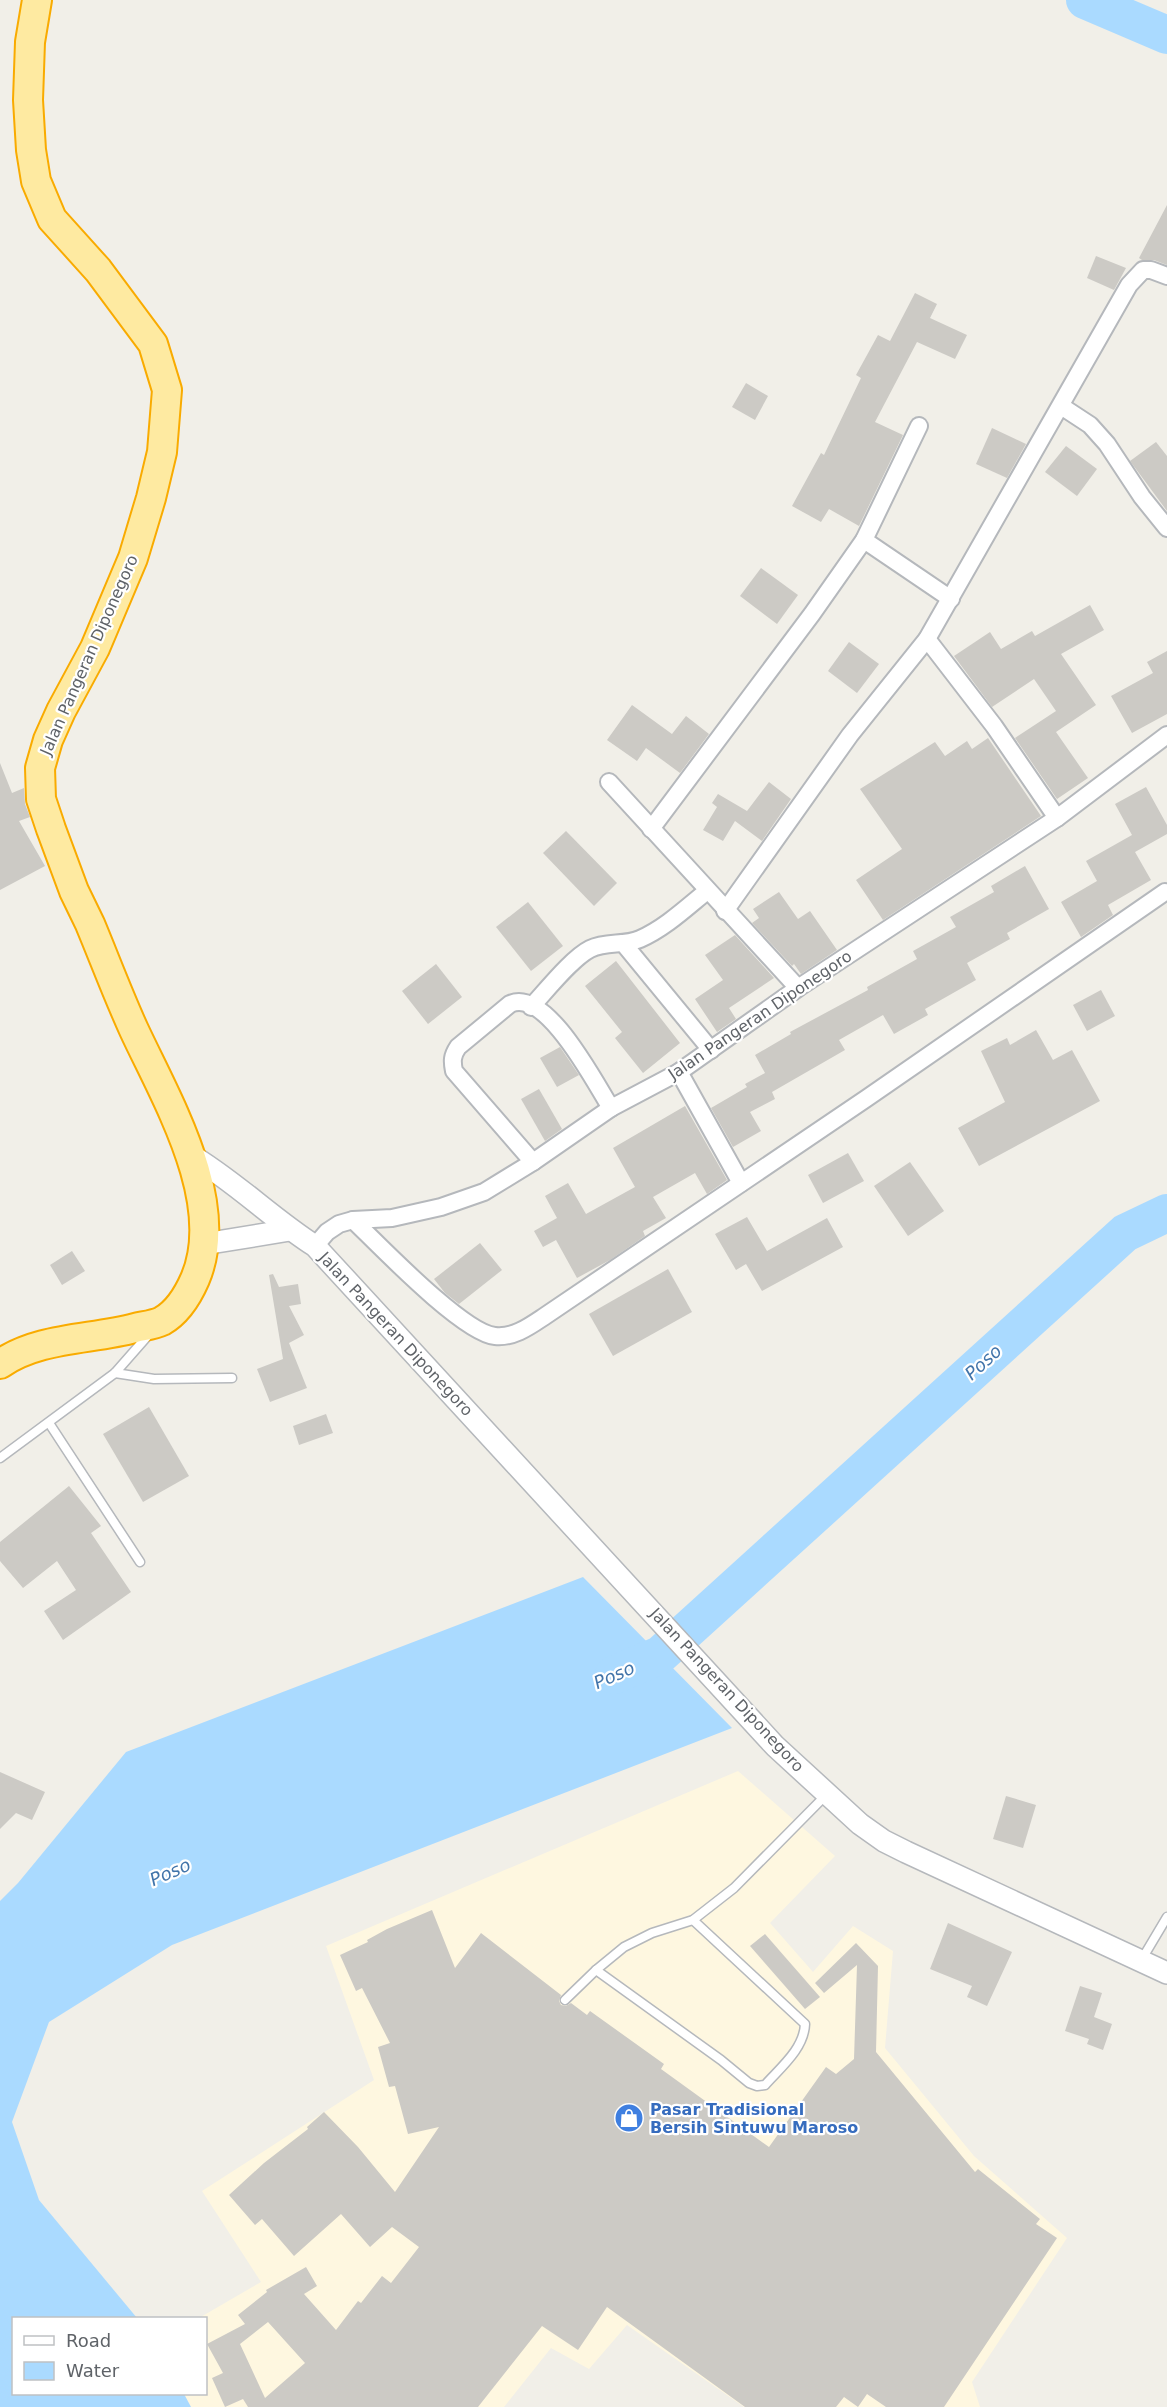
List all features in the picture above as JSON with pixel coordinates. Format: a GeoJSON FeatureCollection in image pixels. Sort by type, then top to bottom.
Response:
{"type":"FeatureCollection","features":[{"type":"Feature","properties":{"kind":"highway","name":"Jalan Pangeran Diponegoro"},"geometry":{"type":"LineString","coordinates":[[0,1364],[36,1346],[125,1331],[161,1321],[183,1302],[190,1291],[203,1260],[204,1244],[202,1195],[189,1154],[74,891],[41,799],[40,768],[48,740],[95,648],[133,558],[162,452],[167,390],[153,344],[98,270],[52,219],[36,181],[31,150],[28,100],[30,42],[37,0]]}},
{"type":"Feature","properties":{"kind":"street"},"geometry":{"type":"LineString","coordinates":[[725,911],[850,735],[927,639],[1129,285],[1143,270],[1151,270],[1167,276]]}},
{"type":"Feature","properties":{"kind":"street"},"geometry":{"type":"LineString","coordinates":[[1061,406],[1090,425],[1107,444],[1142,497],[1167,528]]}},
{"type":"Feature","properties":{"kind":"street"},"geometry":{"type":"LineString","coordinates":[[651,829],[812,614],[864,540],[919,426]]}},
{"type":"Feature","properties":{"kind":"street"},"geometry":{"type":"LineString","coordinates":[[864,540],[951,599]]}},
{"type":"Feature","properties":{"kind":"street"},"geometry":{"type":"LineString","coordinates":[[927,639],[994,726],[1058,818]]}},
{"type":"Feature","properties":{"kind":"street","name":"Jalan Pangeran Diponegoro"},"geometry":{"type":"LineString","coordinates":[[1167,735],[1058,818],[798,988],[679,1072],[611,1108],[533,1162],[484,1192],[441,1208],[392,1218],[353,1220],[339,1224],[327,1232],[315,1246],[775,1746],[860,1824],[884,1841],[1167,1973]]}},
{"type":"Feature","properties":{"kind":"street"},"geometry":{"type":"LineString","coordinates":[[609,782],[798,988]]}},
{"type":"Feature","properties":{"kind":"street"},"geometry":{"type":"LineString","coordinates":[[531,1006],[578,958],[590,949],[611,943],[638,940],[663,926],[707,891]]}},
{"type":"Feature","properties":{"kind":"street"},"geometry":{"type":"LineString","coordinates":[[353,1220],[428,1292],[478,1330],[486,1334],[505,1336],[527,1328],[1165,892]]}},
{"type":"Feature","properties":{"kind":"street"},"geometry":{"type":"LineString","coordinates":[[623,943],[711,1050]]}},
{"type":"Feature","properties":{"kind":"street"},"geometry":{"type":"LineString","coordinates":[[533,1162],[454,1071],[452,1062],[453,1054],[458,1047],[510,1004],[519,1002],[549,1016],[563,1032],[611,1108]]}},
{"type":"Feature","properties":{"kind":"street"},"geometry":{"type":"LineString","coordinates":[[679,1072],[741,1183]]}},
{"type":"Feature","properties":{"kind":"street"},"geometry":{"type":"LineString","coordinates":[[189,1154],[219,1172],[290,1230],[315,1246]]}},
{"type":"Feature","properties":{"kind":"street"},"geometry":{"type":"LineString","coordinates":[[204,1244],[290,1230]]}},
{"type":"Feature","properties":{"kind":"lane"},"geometry":{"type":"LineString","coordinates":[[0,1458],[115,1373],[161,1321]]}},
{"type":"Feature","properties":{"kind":"lane"},"geometry":{"type":"LineString","coordinates":[[115,1373],[154,1379],[232,1378]]}},
{"type":"Feature","properties":{"kind":"lane"},"geometry":{"type":"LineString","coordinates":[[49,1423],[140,1562]]}},
{"type":"Feature","properties":{"kind":"lane"},"geometry":{"type":"LineString","coordinates":[[565,2000],[624,1947],[668,1927],[693,1920],[734,1888],[827,1793]]}},
{"type":"Feature","properties":{"kind":"lane"},"geometry":{"type":"LineString","coordinates":[[1142,1960],[1167,1917]]}},
{"type":"Feature","properties":{"kind":"lane"},"geometry":{"type":"LineString","coordinates":[[596,1970],[721,2060],[749,2083],[765,2085],[797,2048],[805,2031],[805,2025],[693,1920]]}},
{"type":"Feature","properties":{"kind":"shaded area","name":"Pasar Tradisional Bersih Sintuwu Maroso"},"geometry":{"type":"Polygon","coordinates":[[[738,1771],[835,1856],[770,1923],[813,1972],[853,1926],[893,1951],[885,2048],[974,2156],[1067,2238],[972,2382],[980,2407],[744,2407],[627,2325],[589,2369],[551,2348],[504,2407],[191,2407],[185,2395],[207,2395],[207,2317],[201,2317],[261,2282],[202,2191],[374,2080],[326,1946],[738,1771]]]}},
{"type":"Feature","properties":{"kind":"water"},"geometry":{"type":"Polygon","coordinates":[[[583,1577],[732,1728],[172,1945],[49,2022],[12,2122],[39,2200],[136,2317],[12,2317],[12,2395],[185,2395],[191,2407],[0,2407],[0,1901],[18,1883],[126,1752],[583,1577]]]}},
{"type":"Feature","properties":{"kind":"building"},"geometry":{"type":"Polygon","coordinates":[[[1167,205],[1167,265],[1154,260],[1142,260],[1139,258],[1167,205]]]}},
{"type":"Feature","properties":{"kind":"building"},"geometry":{"type":"Polygon","coordinates":[[[1096,256],[1126,268],[1114,290],[1087,278],[1096,256]]]}},
{"type":"Feature","properties":{"kind":"building"},"geometry":{"type":"Polygon","coordinates":[[[915,293],[937,304],[930,318],[967,335],[955,359],[917,342],[875,422],[903,435],[859,526],[829,509],[821,522],[792,506],[821,453],[824,455],[861,378],[856,375],[878,335],[890,341],[915,293]]]}},
{"type":"Feature","properties":{"kind":"building"},"geometry":{"type":"Polygon","coordinates":[[[746,383],[768,396],[755,420],[732,407],[746,383]]]}},
{"type":"Feature","properties":{"kind":"building"},"geometry":{"type":"Polygon","coordinates":[[[992,428],[1026,444],[1007,478],[976,464],[992,428]]]}},
{"type":"Feature","properties":{"kind":"building"},"geometry":{"type":"Polygon","coordinates":[[[1156,442],[1167,456],[1167,511],[1130,461],[1156,442]]]}},
{"type":"Feature","properties":{"kind":"building"},"geometry":{"type":"Polygon","coordinates":[[[1066,446],[1097,469],[1077,496],[1045,472],[1066,446]]]}},
{"type":"Feature","properties":{"kind":"building"},"geometry":{"type":"Polygon","coordinates":[[[761,568],[798,595],[777,624],[740,596],[761,568]]]}},
{"type":"Feature","properties":{"kind":"building"},"geometry":{"type":"Polygon","coordinates":[[[1090,605],[1104,630],[1061,654],[1096,705],[1056,732],[1088,778],[1057,799],[1015,738],[1056,711],[1034,679],[992,707],[954,656],[990,632],[1001,649],[1032,631],[1035,636],[1090,605]]]}},
{"type":"Feature","properties":{"kind":"building"},"geometry":{"type":"Polygon","coordinates":[[[849,642],[879,664],[857,693],[828,671],[849,642]]]}},
{"type":"Feature","properties":{"kind":"building"},"geometry":{"type":"Polygon","coordinates":[[[1167,651],[1167,714],[1132,733],[1111,696],[1153,673],[1147,662],[1167,651]]]}},
{"type":"Feature","properties":{"kind":"building"},"geometry":{"type":"Polygon","coordinates":[[[632,705],[672,734],[686,716],[709,734],[680,773],[646,748],[637,761],[607,740],[632,705]]]}},
{"type":"Feature","properties":{"kind":"building"},"geometry":{"type":"Polygon","coordinates":[[[988,738],[1041,816],[883,920],[856,880],[902,849],[860,789],[935,742],[945,756],[967,741],[972,749],[988,738]]]}},
{"type":"Feature","properties":{"kind":"building"},"geometry":{"type":"Polygon","coordinates":[[[0,763],[12,793],[24,788],[25,804],[30,817],[19,821],[45,866],[0,890],[0,763]]]}},
{"type":"Feature","properties":{"kind":"building"},"geometry":{"type":"Polygon","coordinates":[[[769,782],[791,799],[762,841],[735,821],[723,841],[703,830],[717,807],[712,803],[718,794],[747,811],[769,782]]]}},
{"type":"Feature","properties":{"kind":"building"},"geometry":{"type":"Polygon","coordinates":[[[1146,787],[1167,825],[1167,834],[1135,852],[1151,880],[1108,905],[1113,915],[1081,937],[1061,902],[1097,881],[1086,861],[1132,835],[1115,804],[1146,787]]]}},
{"type":"Feature","properties":{"kind":"building"},"geometry":{"type":"Polygon","coordinates":[[[566,831],[617,883],[594,906],[543,853],[566,831]]]}},
{"type":"Feature","properties":{"kind":"building"},"geometry":{"type":"Polygon","coordinates":[[[1025,866],[1049,909],[1007,933],[1010,939],[967,963],[976,980],[925,1009],[928,1015],[894,1034],[883,1015],[839,1040],[845,1050],[772,1092],[775,1099],[750,1112],[761,1131],[733,1147],[711,1108],[747,1087],[745,1084],[765,1073],[755,1055],[791,1034],[790,1032],[868,990],[867,987],[917,959],[913,951],[956,927],[950,917],[994,892],[991,886],[1025,866]]]}},
{"type":"Feature","properties":{"kind":"building"},"geometry":{"type":"Polygon","coordinates":[[[779,892],[798,919],[810,911],[837,950],[801,974],[794,964],[792,966],[752,923],[759,918],[753,909],[779,892]]]}},
{"type":"Feature","properties":{"kind":"building"},"geometry":{"type":"Polygon","coordinates":[[[528,902],[563,946],[531,971],[496,927],[528,902]]]}},
{"type":"Feature","properties":{"kind":"building"},"geometry":{"type":"Polygon","coordinates":[[[735,935],[774,978],[729,1008],[736,1019],[717,1032],[695,999],[723,980],[705,955],[735,935]]]}},
{"type":"Feature","properties":{"kind":"building"},"geometry":{"type":"Polygon","coordinates":[[[616,961],[680,1043],[643,1073],[615,1038],[622,1032],[585,986],[616,961]]]}},
{"type":"Feature","properties":{"kind":"building"},"geometry":{"type":"Polygon","coordinates":[[[436,964],[462,997],[428,1024],[402,991],[436,964]]]}},
{"type":"Feature","properties":{"kind":"building"},"geometry":{"type":"Polygon","coordinates":[[[1101,990],[1115,1016],[1087,1031],[1073,1005],[1101,990]]]}},
{"type":"Feature","properties":{"kind":"building"},"geometry":{"type":"Polygon","coordinates":[[[1036,1030],[1053,1060],[1072,1050],[1100,1101],[979,1166],[958,1128],[1005,1102],[981,1051],[1007,1038],[1010,1045],[1036,1030]]]}},
{"type":"Feature","properties":{"kind":"building"},"geometry":{"type":"Polygon","coordinates":[[[560,1047],[579,1075],[557,1087],[540,1058],[560,1047]]]}},
{"type":"Feature","properties":{"kind":"building"},"geometry":{"type":"Polygon","coordinates":[[[539,1089],[562,1129],[545,1141],[521,1099],[539,1089]]]}},
{"type":"Feature","properties":{"kind":"building"},"geometry":{"type":"Polygon","coordinates":[[[685,1106],[727,1180],[707,1194],[695,1173],[653,1197],[666,1218],[643,1231],[645,1236],[610,1260],[577,1278],[556,1240],[543,1247],[534,1231],[557,1218],[545,1196],[568,1183],[586,1214],[635,1187],[613,1148],[685,1106]]]}},
{"type":"Feature","properties":{"kind":"building"},"geometry":{"type":"Polygon","coordinates":[[[848,1153],[864,1181],[823,1203],[808,1175],[848,1153]]]}},
{"type":"Feature","properties":{"kind":"building"},"geometry":{"type":"Polygon","coordinates":[[[910,1162],[944,1211],[908,1236],[874,1186],[910,1162]]]}},
{"type":"Feature","properties":{"kind":"building"},"geometry":{"type":"Polygon","coordinates":[[[747,1217],[767,1251],[827,1218],[843,1247],[762,1291],[746,1264],[736,1270],[715,1234],[747,1217]]]}},
{"type":"Feature","properties":{"kind":"building"},"geometry":{"type":"Polygon","coordinates":[[[480,1243],[502,1270],[459,1304],[445,1293],[434,1279],[480,1243]]]}},
{"type":"Feature","properties":{"kind":"building"},"geometry":{"type":"Polygon","coordinates":[[[72,1251],[85,1271],[62,1285],[50,1265],[72,1251]]]}},
{"type":"Feature","properties":{"kind":"building"},"geometry":{"type":"Polygon","coordinates":[[[668,1269],[692,1312],[613,1356],[589,1314],[668,1269]]]}},
{"type":"Feature","properties":{"kind":"building"},"geometry":{"type":"Polygon","coordinates":[[[273,1274],[279,1287],[298,1284],[301,1304],[289,1306],[304,1335],[289,1343],[307,1388],[270,1402],[257,1369],[283,1359],[269,1275],[273,1274]]]}},
{"type":"Feature","properties":{"kind":"building"},"geometry":{"type":"Polygon","coordinates":[[[149,1407],[189,1476],[143,1502],[103,1434],[149,1407]]]}},
{"type":"Feature","properties":{"kind":"building"},"geometry":{"type":"Polygon","coordinates":[[[326,1414],[333,1433],[299,1445],[293,1426],[326,1414]]]}},
{"type":"Feature","properties":{"kind":"building"},"geometry":{"type":"Polygon","coordinates":[[[69,1486],[101,1526],[91,1533],[131,1592],[63,1640],[44,1611],[76,1590],[57,1561],[23,1588],[0,1561],[0,1542],[69,1486]]]}},
{"type":"Feature","properties":{"kind":"building"},"geometry":{"type":"Polygon","coordinates":[[[0,1772],[45,1792],[32,1820],[16,1813],[0,1829],[0,1772]]]}},
{"type":"Feature","properties":{"kind":"building"},"geometry":{"type":"Polygon","coordinates":[[[1006,1796],[1036,1805],[1023,1848],[993,1839],[1006,1796]]]}},
{"type":"Feature","properties":{"kind":"building","name":"Pasar Tradisional Bersih Sintuwu Maroso"},"geometry":{"type":"Polygon","coordinates":[[[432,1910],[455,1968],[481,1933],[561,1995],[559,2001],[561,2005],[566,2006],[571,2003],[587,2015],[590,2011],[664,2064],[661,2069],[769,2147],[826,2067],[836,2074],[854,2059],[857,1965],[824,1993],[815,1983],[856,1943],[878,1966],[876,2052],[975,2172],[978,2169],[1040,2219],[1036,2224],[1057,2238],[944,2407],[886,2407],[867,2394],[858,2407],[844,2397],[836,2407],[745,2407],[607,2307],[578,2350],[542,2326],[478,2407],[248,2407],[243,2399],[225,2407],[212,2378],[223,2373],[207,2344],[245,2324],[238,2315],[267,2292],[266,2290],[306,2267],[317,2286],[304,2294],[336,2330],[358,2301],[361,2303],[382,2276],[391,2283],[419,2247],[392,2227],[370,2247],[341,2214],[294,2256],[262,2219],[255,2225],[229,2195],[264,2163],[308,2129],[307,2127],[324,2112],[358,2147],[395,2192],[439,2127],[408,2134],[395,2086],[389,2087],[378,2047],[390,2043],[362,1988],[356,1991],[340,1955],[368,1942],[367,1940],[432,1910]],[[268,2322],[240,2344],[265,2398],[305,2363],[268,2322]]]}},
{"type":"Feature","properties":{"kind":"building"},"geometry":{"type":"Polygon","coordinates":[[[948,1923],[1012,1952],[987,2006],[967,1997],[972,1986],[930,1969],[948,1923]]]}},
{"type":"Feature","properties":{"kind":"building"},"geometry":{"type":"Polygon","coordinates":[[[765,1934],[820,1997],[805,2009],[750,1946],[765,1934]]]}},
{"type":"Feature","properties":{"kind":"building"},"geometry":{"type":"Polygon","coordinates":[[[1080,1986],[1102,1993],[1094,2017],[1112,2024],[1103,2050],[1087,2044],[1089,2039],[1065,2031],[1080,1986]]]}},
{"type":"Feature","properties":{"kind":"waterway","name":"Poso"},"geometry":{"type":"LineString","coordinates":[[1085,0],[1167,35]]}},
{"type":"Feature","properties":{"kind":"waterway","name":"Poso"},"geometry":{"type":"LineString","coordinates":[[614,1675],[660,1655],[1125,1233],[1167,1213]]}},
{"type":"Feature","properties":{"kind":"place","name":"Pasar Tradisional Bersih Sintuwu Maroso"},"geometry":{"type":"Point","coordinates":[629,2118]}}]}
